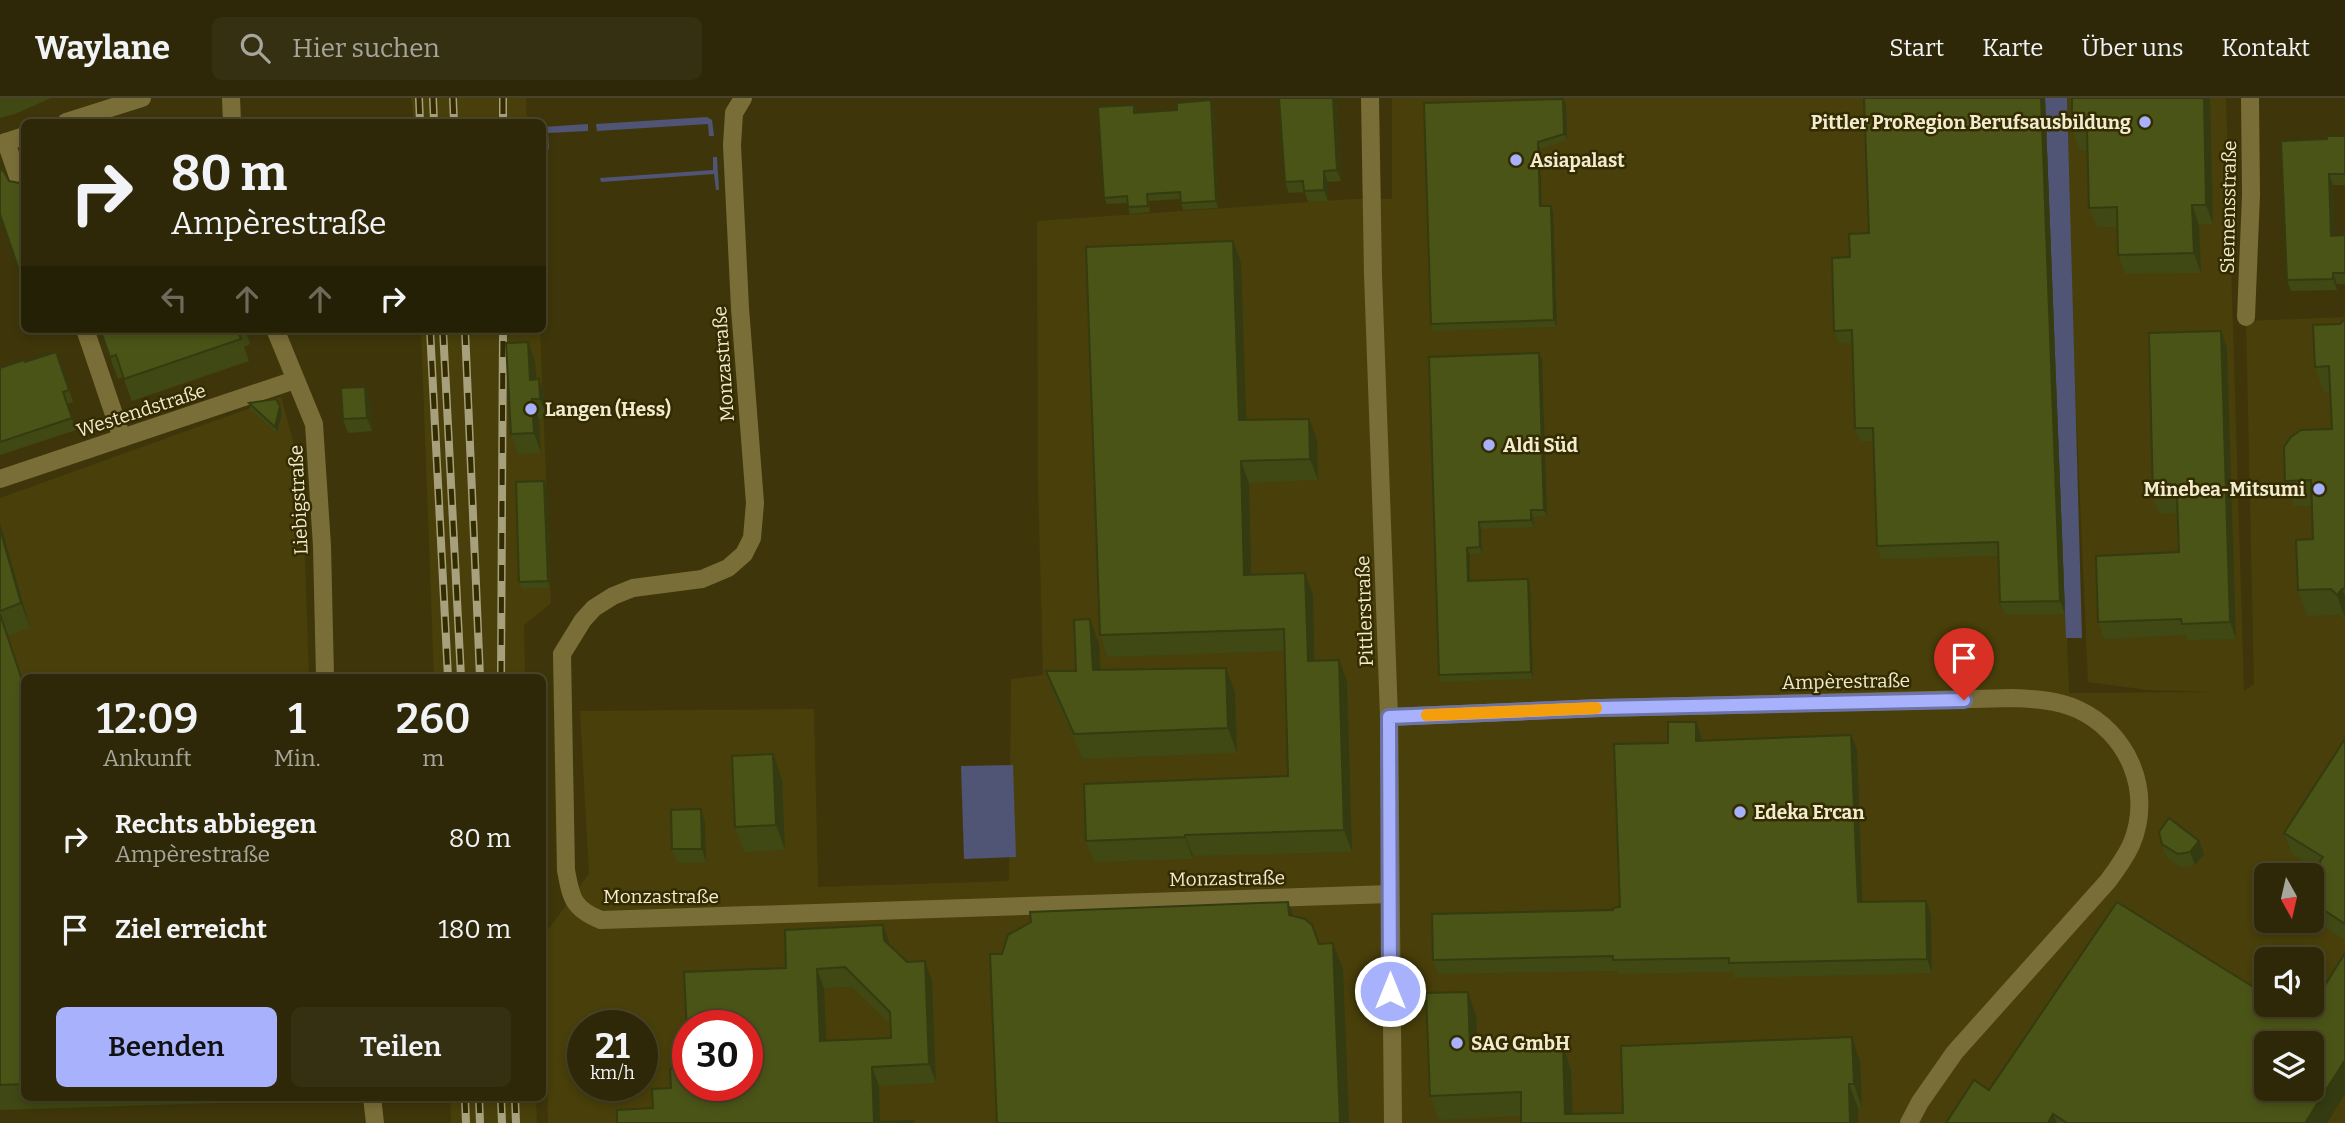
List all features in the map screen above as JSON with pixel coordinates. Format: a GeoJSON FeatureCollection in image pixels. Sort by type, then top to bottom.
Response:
{"type":"FeatureCollection","features":[{"type":"Feature","properties":{"kind":"street"},"geometry":{"type":"LineString","coordinates":[[76,119],[142,98]]}},
{"type":"Feature","properties":{"kind":"street","name":"Monzastraße"},"geometry":{"type":"LineString","coordinates":[[743,98],[734,113],[732,145],[740,308],[755,503],[751,538],[744,554],[727,568],[702,579],[633,588],[613,596],[594,608],[583,620],[562,654],[566,870],[573,901],[580,909],[601,920],[1390,894]]}},
{"type":"Feature","properties":{"kind":"street","name":"Pittlerstraße"},"geometry":{"type":"LineString","coordinates":[[1370,98],[1389,717],[1393,1123]]}},
{"type":"Feature","properties":{"kind":"street","name":"Siemensstraße"},"geometry":{"type":"LineString","coordinates":[[2246,317],[2251,195],[2250,98]]}},
{"type":"Feature","properties":{"kind":"street"},"geometry":{"type":"LineString","coordinates":[[231,99],[232,119]]}},
{"type":"Feature","properties":{"kind":"street"},"geometry":{"type":"LineString","coordinates":[[21,137],[3,143],[21,187]]}},
{"type":"Feature","properties":{"kind":"street"},"geometry":{"type":"LineString","coordinates":[[86,333],[122,439]]}},
{"type":"Feature","properties":{"kind":"street","name":"Liebigstraße"},"geometry":{"type":"LineString","coordinates":[[277,333],[314,424],[322,546],[325,674]]}},
{"type":"Feature","properties":{"kind":"street","name":"Westendstraße"},"geometry":{"type":"LineString","coordinates":[[0,478],[295,380]]}},
{"type":"Feature","properties":{"kind":"street","name":"Ampèrestraße"},"geometry":{"type":"LineString","coordinates":[[1389,717],[1600,708],[2013,698],[2049,700],[2078,709],[2101,725],[2120,742],[2133,763],[2139,802],[2132,842],[2122,863],[1955,1052],[1920,1102],[1909,1123]]}},
{"type":"Feature","properties":{"kind":"street"},"geometry":{"type":"LineString","coordinates":[[372,1101],[375,1123]]}},
{"type":"Feature","properties":{"kind":"shaded area"},"geometry":{"type":"Polygon","coordinates":[[[411,98],[526,98],[527,119],[414,119],[411,98]]]}},
{"type":"Feature","properties":{"kind":"shaded area"},"geometry":{"type":"Polygon","coordinates":[[[1392,98],[2048,98],[2069,693],[2213,692],[2148,690],[2088,682],[2072,319],[2067,98],[2226,98],[2244,691],[2254,684],[2246,321],[2345,317],[2345,1123],[548,1123],[546,933],[589,874],[580,711],[814,709],[818,887],[1009,881],[1011,679],[1043,675],[1038,482],[1037,221],[1353,199],[1392,199],[1392,98]]]}},
{"type":"Feature","properties":{"kind":"shaded area"},"geometry":{"type":"Polygon","coordinates":[[[2045,98],[2067,98],[2082,638],[2066,638],[2045,98]]]}},
{"type":"Feature","properties":{"kind":"shaded area"},"geometry":{"type":"Polygon","coordinates":[[[707,117],[712,120],[714,136],[709,136],[708,124],[597,131],[596,124],[707,117]]]}},
{"type":"Feature","properties":{"kind":"shaded area"},"geometry":{"type":"Polygon","coordinates":[[[588,124],[588,131],[548,133],[549,149],[546,149],[546,127],[588,124]]]}},
{"type":"Feature","properties":{"kind":"shaded area"},"geometry":{"type":"Polygon","coordinates":[[[713,157],[717,157],[719,190],[716,190],[714,174],[601,182],[600,178],[713,170],[713,157]]]}},
{"type":"Feature","properties":{"kind":"shaded area"},"geometry":{"type":"Polygon","coordinates":[[[421,333],[540,333],[551,603],[524,625],[525,674],[434,674],[421,333]]]}},
{"type":"Feature","properties":{"kind":"shaded area"},"geometry":{"type":"Polygon","coordinates":[[[281,397],[302,474],[309,674],[21,674],[21,1033],[0,1034],[0,498],[281,397]]]}},
{"type":"Feature","properties":{"kind":"shaded area"},"geometry":{"type":"Polygon","coordinates":[[[1013,765],[1016,857],[964,859],[961,766],[1013,765]]]}},
{"type":"Feature","properties":{"kind":"shaded area"},"geometry":{"type":"Polygon","coordinates":[[[450,1101],[536,1101],[537,1123],[451,1123],[450,1101]]]}},
{"type":"Feature","properties":{"kind":"building"},"geometry":{"type":"Polygon","coordinates":[[[1279,98],[1333,98],[1337,170],[1324,171],[1324,190],[1304,191],[1303,181],[1285,182],[1279,98]]]}},
{"type":"Feature","properties":{"kind":"building"},"geometry":{"type":"Polygon","coordinates":[[[1864,98],[2041,98],[2060,601],[2000,602],[1998,542],[1877,546],[1873,428],[1855,428],[1852,330],[1834,331],[1832,258],[1850,257],[1849,234],[1869,233],[1864,98]]]}},
{"type":"Feature","properties":{"kind":"building"},"geometry":{"type":"Polygon","coordinates":[[[2072,98],[2204,98],[2206,205],[2192,205],[2194,253],[2118,255],[2117,207],[2089,208],[2087,130],[2072,131],[2072,98]]]}},
{"type":"Feature","properties":{"kind":"building"},"geometry":{"type":"Polygon","coordinates":[[[1563,99],[1564,134],[1538,142],[1540,206],[1551,206],[1554,320],[1431,324],[1424,103],[1563,99]]]}},
{"type":"Feature","properties":{"kind":"building"},"geometry":{"type":"Polygon","coordinates":[[[1211,100],[1216,201],[1181,203],[1180,192],[1147,194],[1148,206],[1128,207],[1127,196],[1104,198],[1098,107],[1134,105],[1134,113],[1177,110],[1177,103],[1211,100]]]}},
{"type":"Feature","properties":{"kind":"building"},"geometry":{"type":"Polygon","coordinates":[[[2327,136],[2345,136],[2345,174],[2329,174],[2331,236],[2345,235],[2345,273],[2333,273],[2333,279],[2287,280],[2281,141],[2327,139],[2327,136]]]}},
{"type":"Feature","properties":{"kind":"building"},"geometry":{"type":"Polygon","coordinates":[[[3,170],[9,181],[19,183],[21,181],[21,276],[0,214],[0,171],[3,170]]]}},
{"type":"Feature","properties":{"kind":"building"},"geometry":{"type":"Polygon","coordinates":[[[1233,241],[1239,420],[1309,419],[1310,459],[1241,461],[1244,575],[1305,573],[1308,661],[1339,660],[1344,830],[1086,841],[1084,784],[1288,776],[1284,629],[1100,635],[1086,247],[1233,241]]]}},
{"type":"Feature","properties":{"kind":"building"},"geometry":{"type":"Polygon","coordinates":[[[2345,319],[2345,588],[2337,595],[2331,589],[2298,590],[2296,540],[2313,539],[2311,480],[2285,481],[2284,447],[2291,437],[2301,430],[2332,429],[2329,366],[2315,367],[2313,325],[2340,324],[2345,319]]]}},
{"type":"Feature","properties":{"kind":"building"},"geometry":{"type":"Polygon","coordinates":[[[2221,331],[2230,622],[2182,624],[2181,619],[2098,622],[2096,556],[2179,552],[2177,497],[2153,497],[2149,333],[2221,331]]]}},
{"type":"Feature","properties":{"kind":"building"},"geometry":{"type":"Polygon","coordinates":[[[101,333],[239,333],[241,339],[124,379],[116,355],[110,357],[101,333]]]}},
{"type":"Feature","properties":{"kind":"building"},"geometry":{"type":"Polygon","coordinates":[[[528,342],[530,380],[539,379],[540,399],[532,399],[534,433],[511,434],[506,343],[528,342]]]}},
{"type":"Feature","properties":{"kind":"building"},"geometry":{"type":"Polygon","coordinates":[[[56,352],[69,390],[63,392],[72,418],[0,442],[0,368],[56,352]]]}},
{"type":"Feature","properties":{"kind":"building","name":"Aldi Süd"},"geometry":{"type":"Polygon","coordinates":[[[1539,353],[1544,510],[1531,510],[1531,520],[1479,522],[1480,547],[1467,548],[1468,581],[1528,579],[1531,672],[1439,675],[1429,357],[1539,353]]]}},
{"type":"Feature","properties":{"kind":"building"},"geometry":{"type":"Polygon","coordinates":[[[365,387],[367,418],[343,419],[341,388],[365,387]]]}},
{"type":"Feature","properties":{"kind":"building"},"geometry":{"type":"Polygon","coordinates":[[[276,399],[280,406],[275,427],[249,403],[276,399]]]}},
{"type":"Feature","properties":{"kind":"building"},"geometry":{"type":"Polygon","coordinates":[[[544,481],[548,581],[519,582],[516,482],[544,481]]]}},
{"type":"Feature","properties":{"kind":"building"},"geometry":{"type":"Polygon","coordinates":[[[0,529],[21,603],[0,611],[0,529]]]}},
{"type":"Feature","properties":{"kind":"building"},"geometry":{"type":"Polygon","coordinates":[[[0,614],[21,677],[21,1084],[0,1085],[0,614]]]}},
{"type":"Feature","properties":{"kind":"building"},"geometry":{"type":"Polygon","coordinates":[[[1090,619],[1093,670],[1226,668],[1228,728],[1074,734],[1046,671],[1076,671],[1074,620],[1090,619]]]}},
{"type":"Feature","properties":{"kind":"building"},"geometry":{"type":"Polygon","coordinates":[[[1668,722],[1696,722],[1696,741],[1851,735],[1858,902],[1926,901],[1927,959],[1729,963],[1729,958],[1613,960],[1613,956],[1433,960],[1432,914],[1613,910],[1620,907],[1614,744],[1668,743],[1668,722]]]}},
{"type":"Feature","properties":{"kind":"building"},"geometry":{"type":"Polygon","coordinates":[[[2345,739],[2345,924],[2324,910],[2324,863],[2319,863],[2323,857],[2284,833],[2345,739]]]}},
{"type":"Feature","properties":{"kind":"building"},"geometry":{"type":"Polygon","coordinates":[[[773,754],[776,825],[735,827],[732,756],[773,754]]]}},
{"type":"Feature","properties":{"kind":"building"},"geometry":{"type":"Polygon","coordinates":[[[701,809],[702,849],[672,849],[671,810],[701,809]]]}},
{"type":"Feature","properties":{"kind":"building"},"geometry":{"type":"Polygon","coordinates":[[[2169,818],[2199,841],[2190,852],[2178,854],[2162,844],[2159,832],[2169,818]]]}},
{"type":"Feature","properties":{"kind":"building"},"geometry":{"type":"Polygon","coordinates":[[[1288,902],[1289,915],[1305,919],[1312,925],[1319,944],[1333,943],[1340,1123],[997,1123],[990,954],[1002,954],[1008,935],[1031,922],[1030,912],[1288,902]]]}},
{"type":"Feature","properties":{"kind":"building"},"geometry":{"type":"Polygon","coordinates":[[[2117,902],[2254,988],[2254,1017],[2324,1017],[2324,987],[2345,953],[2345,1060],[2324,1093],[2324,1031],[2254,1031],[2254,1101],[2319,1101],[2305,1123],[2067,1123],[2053,1114],[2048,1123],[1946,1123],[1974,1080],[1989,1090],[2117,902]]]}},
{"type":"Feature","properties":{"kind":"building"},"geometry":{"type":"Polygon","coordinates":[[[883,925],[884,940],[907,962],[925,961],[929,1064],[872,1067],[874,1122],[913,1123],[617,1123],[617,1110],[653,1108],[653,1101],[658,1101],[658,1089],[671,1088],[670,1069],[672,1101],[763,1101],[763,1010],[686,1010],[684,972],[786,968],[785,930],[883,925]],[[845,967],[817,969],[820,1041],[891,1038],[890,1012],[845,967]]]}},
{"type":"Feature","properties":{"kind":"building"},"geometry":{"type":"Polygon","coordinates":[[[1468,992],[1470,1049],[1563,1046],[1565,1114],[1623,1113],[1621,1046],[1852,1037],[1854,1084],[1849,1084],[1850,1123],[1521,1123],[1521,1092],[1430,1096],[1426,993],[1468,992]]]}},
{"type":"Feature","properties":{"kind":"railway"},"geometry":{"type":"LineString","coordinates":[[419,98],[420,119]]}},
{"type":"Feature","properties":{"kind":"railway"},"geometry":{"type":"LineString","coordinates":[[433,98],[434,119]]}},
{"type":"Feature","properties":{"kind":"railway"},"geometry":{"type":"LineString","coordinates":[[453,98],[454,119]]}},
{"type":"Feature","properties":{"kind":"railway"},"geometry":{"type":"LineString","coordinates":[[503,98],[503,119]]}},
{"type":"Feature","properties":{"kind":"railway"},"geometry":{"type":"LineString","coordinates":[[430,333],[448,674]]}},
{"type":"Feature","properties":{"kind":"railway"},"geometry":{"type":"LineString","coordinates":[[443,333],[461,674]]}},
{"type":"Feature","properties":{"kind":"railway"},"geometry":{"type":"LineString","coordinates":[[465,333],[480,674]]}},
{"type":"Feature","properties":{"kind":"railway"},"geometry":{"type":"LineString","coordinates":[[501,674],[503,333]]}},
{"type":"Feature","properties":{"kind":"railway"},"geometry":{"type":"LineString","coordinates":[[465,1101],[466,1123]]}},
{"type":"Feature","properties":{"kind":"railway"},"geometry":{"type":"LineString","coordinates":[[479,1101],[480,1123]]}},
{"type":"Feature","properties":{"kind":"railway"},"geometry":{"type":"LineString","coordinates":[[501,1101],[502,1123]]}},
{"type":"Feature","properties":{"kind":"railway"},"geometry":{"type":"LineString","coordinates":[[515,1101],[516,1123]]}},
{"type":"Feature","properties":{"kind":"slow traffic"},"geometry":{"type":"LineString","coordinates":[[1427,715],[1596,708]]}},
{"type":"Feature","properties":{"kind":"place","name":"Pittler ProRegion Berufsausbildung"},"geometry":{"type":"Point","coordinates":[2145,122]}},
{"type":"Feature","properties":{"kind":"place","name":"Asiapalast"},"geometry":{"type":"Point","coordinates":[1516,160]}},
{"type":"Feature","properties":{"kind":"place","name":"Langen (Hess)"},"geometry":{"type":"Point","coordinates":[531,409]}},
{"type":"Feature","properties":{"kind":"place","name":"Aldi Süd"},"geometry":{"type":"Point","coordinates":[1489,445]}},
{"type":"Feature","properties":{"kind":"place","name":"Minebea-Mitsumi"},"geometry":{"type":"Point","coordinates":[2319,489]}},
{"type":"Feature","properties":{"kind":"place","name":"Edeka Ercan"},"geometry":{"type":"Point","coordinates":[1740,812]}},
{"type":"Feature","properties":{"kind":"place","name":"SAG GmbH"},"geometry":{"type":"Point","coordinates":[1457,1043]}},
{"type":"Feature","properties":{"kind":"route"},"geometry":{"type":"LineString","coordinates":[[1390,991],[1389,717],[1600,708],[1964,700]]}}]}
